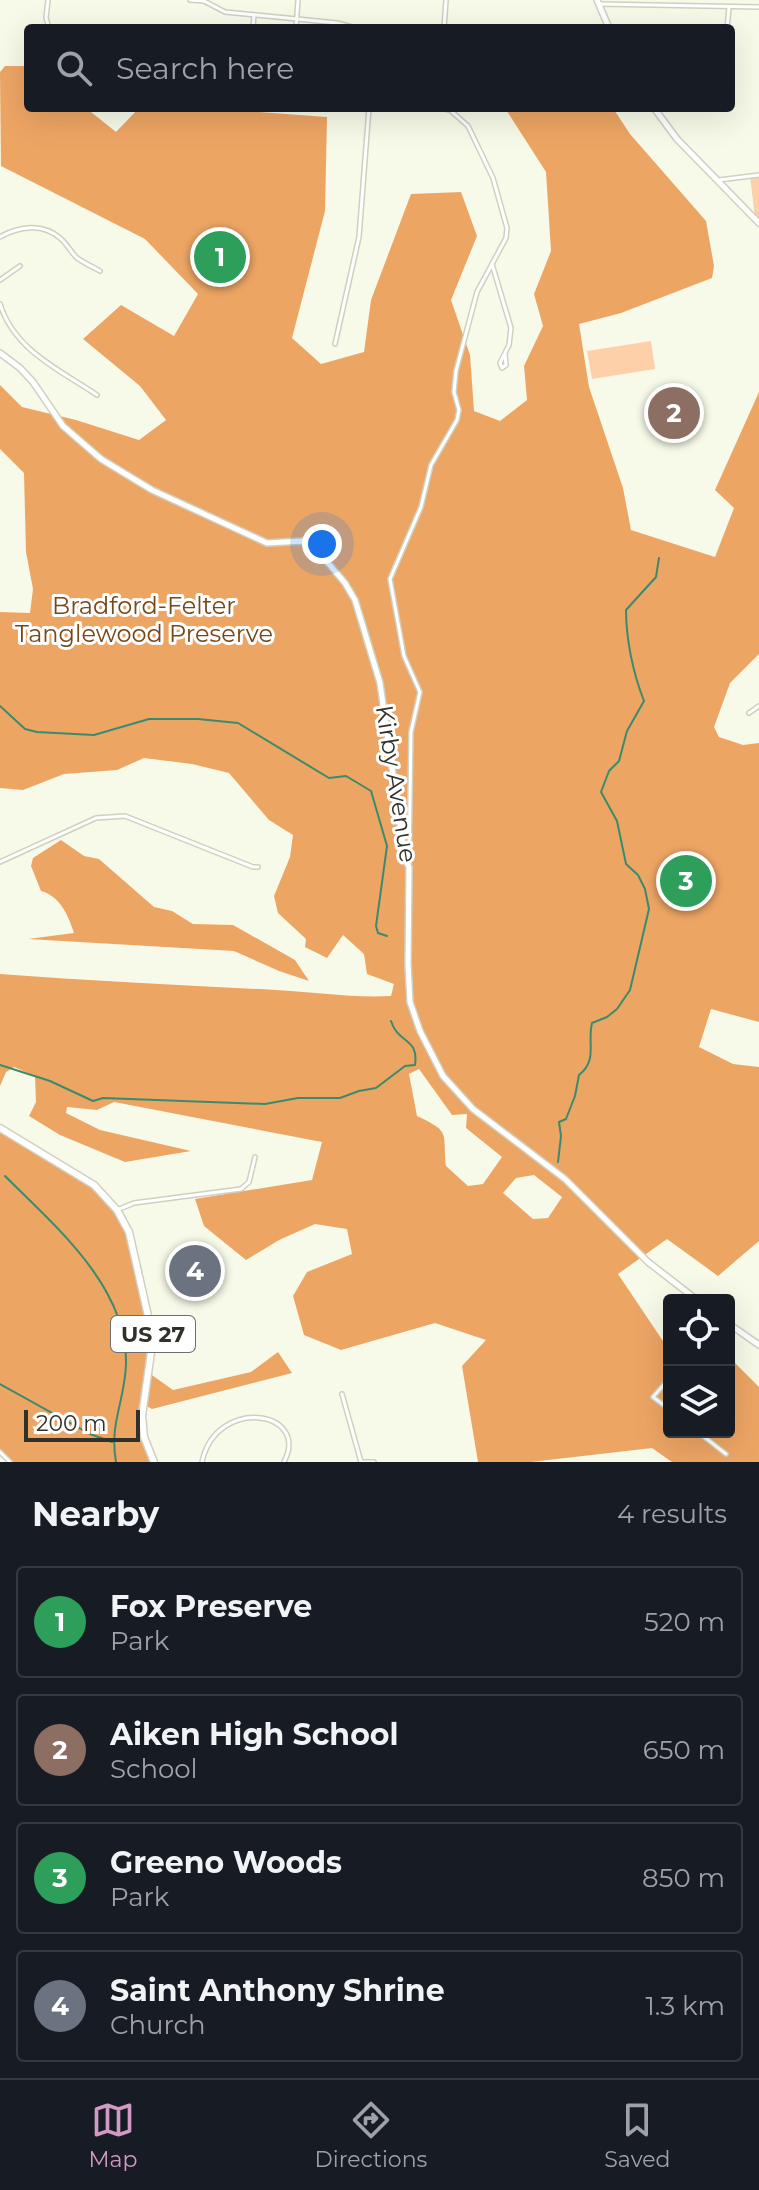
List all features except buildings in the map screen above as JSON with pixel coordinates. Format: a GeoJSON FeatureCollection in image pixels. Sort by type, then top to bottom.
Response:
{"type":"FeatureCollection","features":[{"type":"Feature","properties":{"kind":"main road","name":"US 27"},"geometry":{"type":"LineString","coordinates":[[0,1128],[87,1179],[117,1210],[134,1248],[153,1338],[142,1418],[144,1437],[154,1462]]}},
{"type":"Feature","properties":{"kind":"street"},"geometry":{"type":"LineString","coordinates":[[48,0],[48,24]]}},
{"type":"Feature","properties":{"kind":"street"},"geometry":{"type":"LineString","coordinates":[[190,0],[204,1],[225,12],[341,24]]}},
{"type":"Feature","properties":{"kind":"street"},"geometry":{"type":"LineString","coordinates":[[296,24],[298,0]]}},
{"type":"Feature","properties":{"kind":"street"},"geometry":{"type":"LineString","coordinates":[[444,24],[446,0]]}},
{"type":"Feature","properties":{"kind":"street"},"geometry":{"type":"LineString","coordinates":[[750,6],[751,0]]}},
{"type":"Feature","properties":{"kind":"street"},"geometry":{"type":"LineString","coordinates":[[607,24],[598,2],[683,2],[759,7]]}},
{"type":"Feature","properties":{"kind":"street"},"geometry":{"type":"LineString","coordinates":[[727,24],[729,7]]}},
{"type":"Feature","properties":{"kind":"street"},"geometry":{"type":"LineString","coordinates":[[253,24],[254,15]]}},
{"type":"Feature","properties":{"kind":"street"},"geometry":{"type":"LineString","coordinates":[[335,344],[359,237],[369,112]]}},
{"type":"Feature","properties":{"kind":"street"},"geometry":{"type":"LineString","coordinates":[[409,867],[411,732],[420,692],[404,656],[390,579],[421,507],[428,471],[457,420],[459,410],[454,392],[456,371],[477,292],[506,238],[507,228],[493,178],[468,126],[452,112]]}},
{"type":"Feature","properties":{"kind":"street"},"geometry":{"type":"LineString","coordinates":[[657,112],[677,139],[759,223]]}},
{"type":"Feature","properties":{"kind":"street"},"geometry":{"type":"LineString","coordinates":[[718,180],[759,175]]}},
{"type":"Feature","properties":{"kind":"street"},"geometry":{"type":"LineString","coordinates":[[0,237],[14,229],[29,227],[47,231],[64,241],[78,258],[100,271]]}},
{"type":"Feature","properties":{"kind":"street"},"geometry":{"type":"LineString","coordinates":[[492,264],[511,328],[505,354]]}},
{"type":"Feature","properties":{"kind":"street"},"geometry":{"type":"LineString","coordinates":[[0,280],[20,266]]}},
{"type":"Feature","properties":{"kind":"street"},"geometry":{"type":"LineString","coordinates":[[0,304],[6,322],[25,347],[97,395]]}},
{"type":"Feature","properties":{"kind":"street","name":"Kirby Avenue"},"geometry":{"type":"LineString","coordinates":[[0,353],[33,382],[63,426],[101,459],[152,490],[267,543],[303,541],[312,544],[345,583],[355,600],[380,683],[405,859],[409,867],[410,1002],[420,1031],[443,1076],[473,1109],[562,1176],[648,1262],[689,1294]]}},
{"type":"Feature","properties":{"kind":"street"},"geometry":{"type":"LineString","coordinates":[[749,713],[759,706]]}},
{"type":"Feature","properties":{"kind":"street"},"geometry":{"type":"LineString","coordinates":[[0,862],[96,818],[125,816],[258,867]]}},
{"type":"Feature","properties":{"kind":"street"},"geometry":{"type":"LineString","coordinates":[[117,1210],[134,1203],[241,1189],[249,1182],[255,1157]]}},
{"type":"Feature","properties":{"kind":"street"},"geometry":{"type":"LineString","coordinates":[[735,1328],[759,1345]]}},
{"type":"Feature","properties":{"kind":"street"},"geometry":{"type":"LineString","coordinates":[[663,1386],[653,1397],[663,1404]]}},
{"type":"Feature","properties":{"kind":"street"},"geometry":{"type":"LineString","coordinates":[[342,1394],[360,1462],[374,1462]]}},
{"type":"Feature","properties":{"kind":"street"},"geometry":{"type":"LineString","coordinates":[[202,1462],[208,1445],[222,1428],[237,1419],[252,1416],[266,1418],[283,1430],[289,1448],[284,1462]]}},
{"type":"Feature","properties":{"kind":"street"},"geometry":{"type":"LineString","coordinates":[[706,1438],[726,1454]]}},
{"type":"Feature","properties":{"kind":"street"},"geometry":{"type":"LineString","coordinates":[[0,1452],[10,1462]]}},
{"type":"Feature","properties":{"kind":"shaded area"},"geometry":{"type":"Polygon","coordinates":[[[759,175],[759,223],[755,218],[750,176],[759,175]]]}},
{"type":"Feature","properties":{"kind":"shaded area"},"geometry":{"type":"Polygon","coordinates":[[[651,341],[655,369],[592,379],[587,351],[651,341]]]}},
{"type":"Feature","properties":{"kind":"green space","name":"Bradford-Felter Tanglewood Preserve"},"geometry":{"type":"Polygon","coordinates":[[[5,66],[24,66],[24,112],[91,112],[116,132],[135,112],[259,112],[327,117],[325,211],[292,338],[321,364],[364,352],[371,300],[411,194],[461,192],[477,236],[451,300],[470,355],[474,411],[500,421],[527,400],[524,366],[543,326],[534,294],[551,251],[546,172],[508,112],[616,112],[630,134],[706,221],[714,266],[712,278],[621,313],[579,324],[589,387],[623,488],[631,530],[715,557],[734,508],[715,490],[759,392],[759,654],[730,683],[714,727],[719,737],[743,745],[759,743],[759,1022],[711,1009],[699,1047],[733,1064],[759,1067],[759,1241],[718,1276],[667,1239],[618,1274],[663,1341],[663,1438],[735,1438],[735,1363],[759,1387],[759,1462],[672,1462],[652,1448],[531,1462],[478,1462],[462,1366],[486,1340],[435,1323],[341,1350],[304,1335],[293,1296],[307,1272],[352,1254],[347,1229],[315,1224],[279,1240],[246,1260],[204,1226],[195,1199],[312,1180],[322,1142],[114,1102],[97,1110],[67,1107],[66,1113],[100,1130],[191,1151],[125,1162],[60,1135],[29,1116],[36,1102],[35,1076],[14,1067],[6,1072],[0,1086],[0,974],[362,996],[391,996],[394,984],[367,974],[364,954],[343,935],[327,958],[305,947],[306,939],[278,913],[274,896],[290,857],[293,835],[269,820],[229,773],[192,764],[144,758],[117,770],[64,774],[23,790],[0,788],[0,612],[30,613],[33,589],[26,552],[24,473],[0,449],[0,385],[22,407],[139,440],[166,420],[140,386],[83,339],[121,305],[174,336],[198,294],[145,239],[1,166],[0,72],[5,66]],[[419,1069],[409,1074],[417,1116],[443,1134],[446,1166],[468,1186],[483,1184],[502,1157],[466,1128],[467,1114],[452,1115],[419,1069]],[[534,1175],[516,1178],[503,1193],[533,1219],[548,1218],[562,1197],[534,1175]]]}},
{"type":"Feature","properties":{"kind":"green space"},"geometry":{"type":"Polygon","coordinates":[[[61,840],[84,856],[99,859],[154,907],[172,911],[193,924],[233,925],[295,960],[309,981],[234,951],[28,939],[74,933],[58,902],[41,891],[31,866],[33,858],[61,840]]]}},
{"type":"Feature","properties":{"kind":"green space"},"geometry":{"type":"Polygon","coordinates":[[[0,1128],[103,1192],[129,1232],[153,1338],[149,1373],[173,1390],[251,1372],[278,1352],[292,1373],[152,1409],[143,1404],[142,1426],[154,1462],[10,1462],[0,1452],[0,1128]]]}},
{"type":"Feature","properties":{"kind":"waterway"},"geometry":{"type":"LineString","coordinates":[[558,1162],[559,1122],[566,1119],[579,1075],[588,1063],[592,1023],[617,1009],[630,990],[649,909],[638,875],[626,864],[617,821],[601,792],[609,771],[619,761],[627,731],[644,701],[631,656],[626,610],[656,577],[659,558]]}},
{"type":"Feature","properties":{"kind":"waterway"},"geometry":{"type":"LineString","coordinates":[[0,706],[25,729],[37,732],[94,735],[149,719],[238,723],[329,778],[346,776],[371,791],[387,846],[376,926],[378,933],[387,936]]}},
{"type":"Feature","properties":{"kind":"waterway"},"geometry":{"type":"LineString","coordinates":[[0,1065],[50,1081],[93,1101],[103,1098],[265,1104],[298,1098],[340,1098],[376,1088],[405,1066],[415,1065],[414,1050],[398,1034],[391,1021]]}},
{"type":"Feature","properties":{"kind":"waterway"},"geometry":{"type":"LineString","coordinates":[[5,1176],[66,1237],[102,1284],[115,1309],[123,1336],[126,1364],[114,1435],[116,1462]]}},
{"type":"Feature","properties":{"kind":"waterway"},"geometry":{"type":"LineString","coordinates":[[0,1384],[90,1434],[112,1442]]}},
{"type":"Feature","properties":{"kind":"place","name":"Fox Preserve"},"geometry":{"type":"Point","coordinates":[220,257]}},
{"type":"Feature","properties":{"kind":"place","name":"Aiken High School"},"geometry":{"type":"Point","coordinates":[674,413]}},
{"type":"Feature","properties":{"kind":"place","name":"Greeno Woods"},"geometry":{"type":"Point","coordinates":[686,881]}},
{"type":"Feature","properties":{"kind":"place","name":"Saint Anthony Shrine"},"geometry":{"type":"Point","coordinates":[195,1271]}}]}
